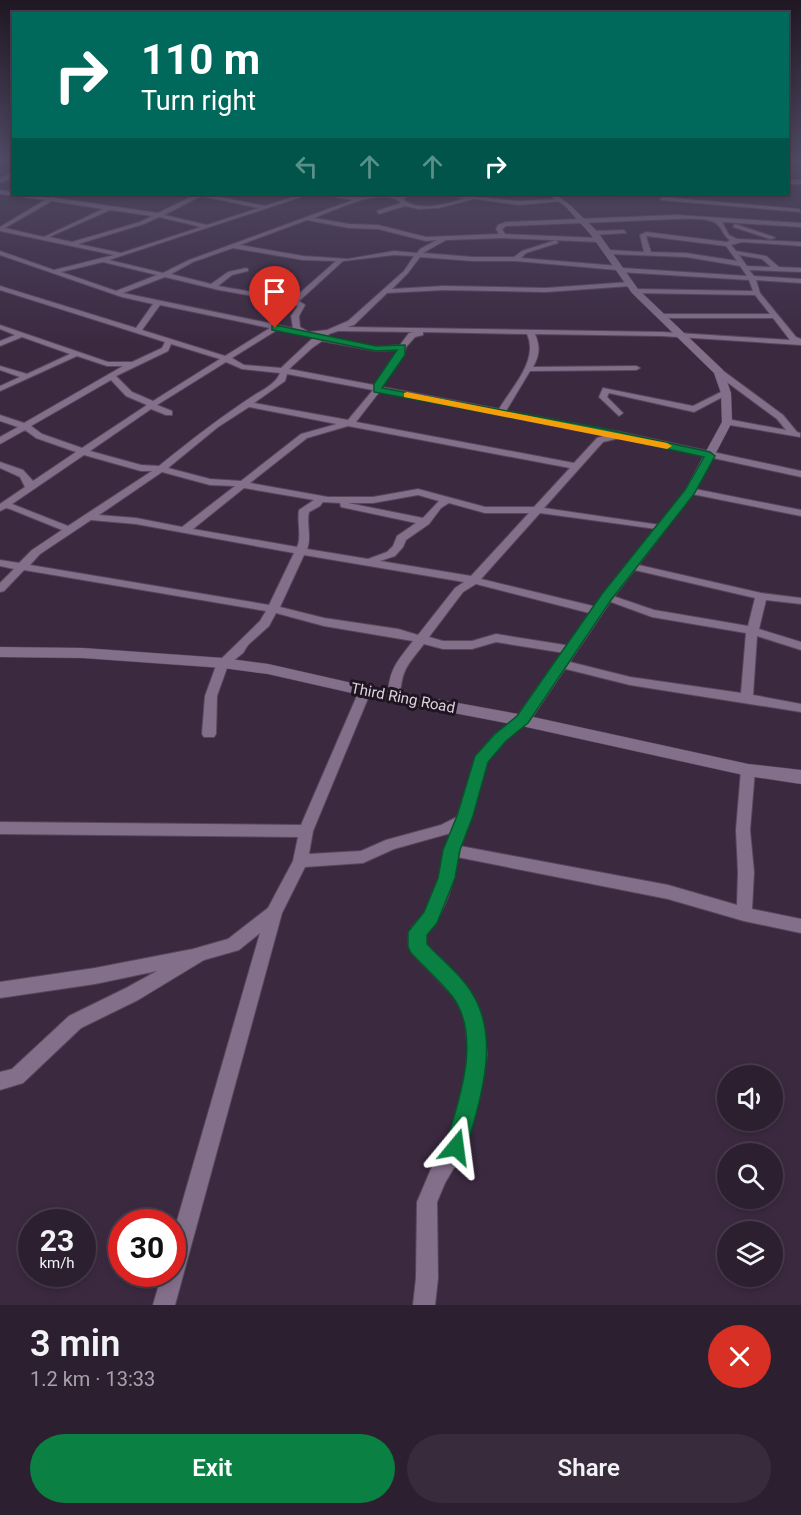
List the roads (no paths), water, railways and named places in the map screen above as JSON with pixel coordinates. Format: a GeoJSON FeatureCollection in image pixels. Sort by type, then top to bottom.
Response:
{"type":"FeatureCollection","features":[{"type":"Feature","properties":{"kind":"street"},"geometry":{"type":"LineString","coordinates":[[0,229],[45,237],[55,236],[83,222]]}},
{"type":"Feature","properties":{"kind":"street"},"geometry":{"type":"LineString","coordinates":[[74,243],[118,231],[141,222]]}},
{"type":"Feature","properties":{"kind":"street"},"geometry":{"type":"LineString","coordinates":[[188,222],[206,226]]}},
{"type":"Feature","properties":{"kind":"street"},"geometry":{"type":"LineString","coordinates":[[52,272],[120,255],[219,222]]}},
{"type":"Feature","properties":{"kind":"street"},"geometry":{"type":"LineString","coordinates":[[117,293],[171,272],[191,261],[297,222]]}},
{"type":"Feature","properties":{"kind":"street"},"geometry":{"type":"LineString","coordinates":[[327,222],[349,226],[378,227],[413,237],[444,239],[503,236],[563,239],[624,232]]}},
{"type":"Feature","properties":{"kind":"street"},"geometry":{"type":"LineString","coordinates":[[503,236],[499,230],[501,225],[552,222]]}},
{"type":"Feature","properties":{"kind":"street"},"geometry":{"type":"LineString","coordinates":[[585,222],[609,252],[633,288],[681,336],[719,372],[780,417],[798,435]]}},
{"type":"Feature","properties":{"kind":"street"},"geometry":{"type":"LineString","coordinates":[[642,222],[645,225],[646,234],[643,235],[648,254]]}},
{"type":"Feature","properties":{"kind":"street"},"geometry":{"type":"LineString","coordinates":[[717,222],[790,243]]}},
{"type":"Feature","properties":{"kind":"street"},"geometry":{"type":"LineString","coordinates":[[756,222],[801,225]]}},
{"type":"Feature","properties":{"kind":"street"},"geometry":{"type":"LineString","coordinates":[[528,236],[534,223]]}},
{"type":"Feature","properties":{"kind":"street"},"geometry":{"type":"LineString","coordinates":[[720,223],[727,236]]}},
{"type":"Feature","properties":{"kind":"street"},"geometry":{"type":"LineString","coordinates":[[646,234],[728,244],[735,240]]}},
{"type":"Feature","properties":{"kind":"street"},"geometry":{"type":"LineString","coordinates":[[55,236],[120,255]]}},
{"type":"Feature","properties":{"kind":"street"},"geometry":{"type":"LineString","coordinates":[[681,238],[727,236],[735,240],[801,244]]}},
{"type":"Feature","properties":{"kind":"street"},"geometry":{"type":"LineString","coordinates":[[0,589],[36,552],[92,517],[160,469],[215,425],[282,379],[285,369],[309,346],[351,323],[392,285],[430,244],[444,239]]}},
{"type":"Feature","properties":{"kind":"street"},"geometry":{"type":"LineString","coordinates":[[516,258],[524,252],[563,239]]}},
{"type":"Feature","properties":{"kind":"street"},"geometry":{"type":"LineString","coordinates":[[728,244],[751,277],[757,293],[793,339],[801,343]]}},
{"type":"Feature","properties":{"kind":"street"},"geometry":{"type":"LineString","coordinates":[[233,246],[303,258],[340,260],[383,257],[394,253],[516,258],[620,269],[801,281]]}},
{"type":"Feature","properties":{"kind":"street"},"geometry":{"type":"LineString","coordinates":[[609,252],[686,255],[743,266],[801,270]]}},
{"type":"Feature","properties":{"kind":"street"},"geometry":{"type":"LineString","coordinates":[[0,254],[117,293],[306,333],[662,334],[801,343]]}},
{"type":"Feature","properties":{"kind":"street"},"geometry":{"type":"LineString","coordinates":[[735,254],[764,257],[777,269]]}},
{"type":"Feature","properties":{"kind":"street"},"geometry":{"type":"LineString","coordinates":[[0,261],[8,257]]}},
{"type":"Feature","properties":{"kind":"street"},"geometry":{"type":"LineString","coordinates":[[351,259],[390,261]]}},
{"type":"Feature","properties":{"kind":"street"},"geometry":{"type":"LineString","coordinates":[[102,260],[213,286],[294,301],[302,305],[295,316],[296,328],[306,333]]}},
{"type":"Feature","properties":{"kind":"street"},"geometry":{"type":"LineString","coordinates":[[294,301],[340,260]]}},
{"type":"Feature","properties":{"kind":"street"},"geometry":{"type":"LineString","coordinates":[[0,261],[19,261]]}},
{"type":"Feature","properties":{"kind":"street"},"geometry":{"type":"LineString","coordinates":[[401,262],[412,263]]}},
{"type":"Feature","properties":{"kind":"street"},"geometry":{"type":"LineString","coordinates":[[213,286],[230,273],[246,270]]}},
{"type":"Feature","properties":{"kind":"street"},"geometry":{"type":"LineString","coordinates":[[392,285],[409,290]]}},
{"type":"Feature","properties":{"kind":"street"},"geometry":{"type":"LineString","coordinates":[[0,288],[138,330],[167,345],[186,346],[251,369],[286,371],[501,412],[801,474]]}},
{"type":"Feature","properties":{"kind":"street"},"geometry":{"type":"LineString","coordinates":[[385,291],[633,288],[757,293]]}},
{"type":"Feature","properties":{"kind":"street"},"geometry":{"type":"LineString","coordinates":[[138,330],[147,321],[152,308],[159,303]]}},
{"type":"Feature","properties":{"kind":"street"},"geometry":{"type":"LineString","coordinates":[[661,316],[775,316]]}},
{"type":"Feature","properties":{"kind":"street"},"geometry":{"type":"LineString","coordinates":[[0,327],[106,364],[132,364]]}},
{"type":"Feature","properties":{"kind":"street"},"geometry":{"type":"LineString","coordinates":[[2,507],[152,405],[275,328]]}},
{"type":"Feature","properties":{"kind":"street"},"geometry":{"type":"LineString","coordinates":[[501,412],[529,369],[536,345],[530,332]]}},
{"type":"Feature","properties":{"kind":"street"},"geometry":{"type":"LineString","coordinates":[[329,333],[376,349],[402,347]]}},
{"type":"Feature","properties":{"kind":"street"},"geometry":{"type":"LineString","coordinates":[[186,529],[304,436],[352,422],[400,355],[408,333]]}},
{"type":"Feature","properties":{"kind":"street"},"geometry":{"type":"LineString","coordinates":[[0,344],[22,334]]}},
{"type":"Feature","properties":{"kind":"street"},"geometry":{"type":"LineString","coordinates":[[0,441],[167,345]]}},
{"type":"Feature","properties":{"kind":"street"},"geometry":{"type":"LineString","coordinates":[[0,389],[76,354]]}},
{"type":"Feature","properties":{"kind":"street"},"geometry":{"type":"LineString","coordinates":[[0,368],[27,376]]}},
{"type":"Feature","properties":{"kind":"street"},"geometry":{"type":"LineString","coordinates":[[529,369],[636,368]]}},
{"type":"Feature","properties":{"kind":"street"},"geometry":{"type":"LineString","coordinates":[[424,1305],[427,1278],[427,1202],[438,1176],[456,1147],[471,1092],[478,1054],[472,1014],[460,991],[417,947],[418,932],[431,917],[447,878],[451,850],[463,821],[481,760],[500,737],[522,720],[607,597],[690,491],[710,456],[728,422],[726,393],[719,372]]}},
{"type":"Feature","properties":{"kind":"street"},"geometry":{"type":"LineString","coordinates":[[110,376],[122,382],[127,393],[169,413]]}},
{"type":"Feature","properties":{"kind":"street"},"geometry":{"type":"LineString","coordinates":[[619,413],[603,397],[606,390],[694,409],[726,393]]}},
{"type":"Feature","properties":{"kind":"street"},"geometry":{"type":"LineString","coordinates":[[247,404],[575,466]]}},
{"type":"Feature","properties":{"kind":"street"},"geometry":{"type":"LineString","coordinates":[[0,418],[26,427],[39,436],[83,452],[141,468],[160,469],[210,482],[234,483],[425,522]]}},
{"type":"Feature","properties":{"kind":"street"},"geometry":{"type":"LineString","coordinates":[[728,422],[798,435]]}},
{"type":"Feature","properties":{"kind":"street"},"geometry":{"type":"LineString","coordinates":[[394,696],[395,677],[420,640],[459,591],[474,580],[600,440],[620,435]]}},
{"type":"Feature","properties":{"kind":"street"},"geometry":{"type":"LineString","coordinates":[[0,465],[26,475],[30,480],[30,487]]}},
{"type":"Feature","properties":{"kind":"street"},"geometry":{"type":"LineString","coordinates":[[690,491],[801,513]]}},
{"type":"Feature","properties":{"kind":"street"},"geometry":{"type":"LineString","coordinates":[[209,734],[211,696],[223,663],[239,650],[243,643],[265,622],[273,609],[305,542],[302,521],[304,510],[323,500],[373,500],[418,492],[485,510],[537,510],[570,513],[660,528]]}},
{"type":"Feature","properties":{"kind":"street"},"geometry":{"type":"LineString","coordinates":[[369,561],[391,554],[398,547],[401,538],[425,522],[438,506],[449,499]]}},
{"type":"Feature","properties":{"kind":"street"},"geometry":{"type":"LineString","coordinates":[[2,507],[18,508],[53,525],[71,530]]}},
{"type":"Feature","properties":{"kind":"street"},"geometry":{"type":"LineString","coordinates":[[92,517],[186,529],[474,580],[597,611]]}},
{"type":"Feature","properties":{"kind":"street"},"geometry":{"type":"LineString","coordinates":[[0,563],[273,609],[324,622],[398,633],[443,645],[472,645],[496,638],[571,650]]}},
{"type":"Feature","properties":{"kind":"street"},"geometry":{"type":"LineString","coordinates":[[630,566],[762,596],[801,601]]}},
{"type":"Feature","properties":{"kind":"street"},"geometry":{"type":"LineString","coordinates":[[747,698],[746,673],[750,630],[762,596]]}},
{"type":"Feature","properties":{"kind":"street"},"geometry":{"type":"LineString","coordinates":[[607,597],[652,613],[750,630],[801,646]]}},
{"type":"Feature","properties":{"kind":"street","name":"Third Ring Road"},"geometry":{"type":"LineString","coordinates":[[0,651],[84,653],[223,663],[268,669],[365,691],[522,720],[748,770],[801,777]]}},
{"type":"Feature","properties":{"kind":"street"},"geometry":{"type":"LineString","coordinates":[[562,664],[630,681],[801,708]]}},
{"type":"Feature","properties":{"kind":"street"},"geometry":{"type":"LineString","coordinates":[[164,1305],[274,913],[300,861],[306,831],[365,691]]}},
{"type":"Feature","properties":{"kind":"street"},"geometry":{"type":"LineString","coordinates":[[744,914],[743,830],[748,770]]}},
{"type":"Feature","properties":{"kind":"street"},"geometry":{"type":"LineString","coordinates":[[300,861],[363,857],[391,844],[444,830],[463,821]]}},
{"type":"Feature","properties":{"kind":"street"},"geometry":{"type":"LineString","coordinates":[[0,828],[306,831]]}},
{"type":"Feature","properties":{"kind":"street"},"geometry":{"type":"LineString","coordinates":[[451,850],[668,892],[744,914],[801,926]]}},
{"type":"Feature","properties":{"kind":"street"},"geometry":{"type":"LineString","coordinates":[[0,990],[95,976],[201,954],[233,945],[274,913]]}},
{"type":"Feature","properties":{"kind":"street"},"geometry":{"type":"LineString","coordinates":[[0,1081],[17,1077],[75,1022],[132,994],[201,954]]}}]}
